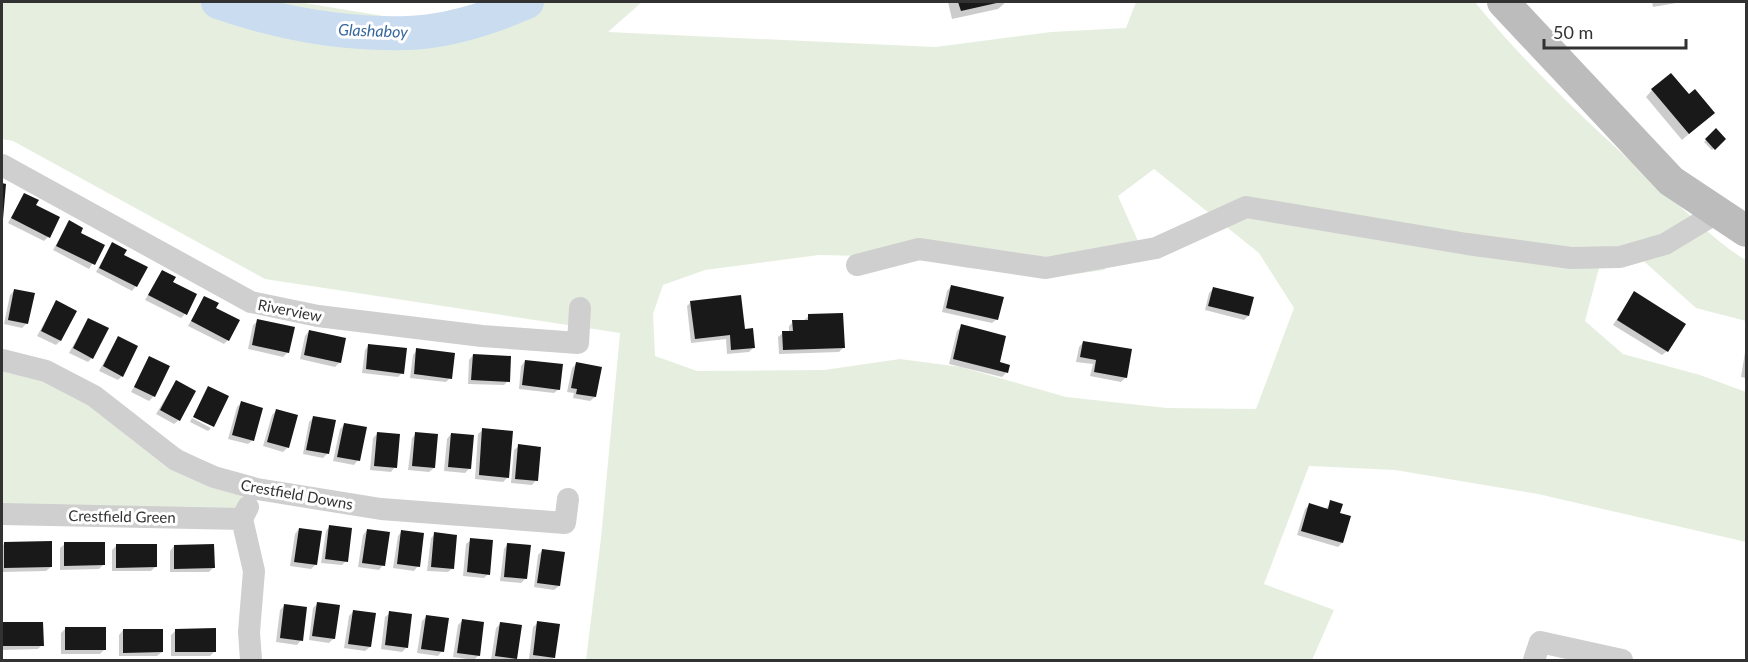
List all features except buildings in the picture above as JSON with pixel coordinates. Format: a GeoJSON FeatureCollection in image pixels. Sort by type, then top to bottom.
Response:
{"type":"FeatureCollection","features":[{"type":"Feature","properties":{"kind":"main road"},"geometry":{"type":"LineString","coordinates":[[1503,2],[1671,181],[1746,231]]}},
{"type":"Feature","properties":{"kind":"street","name":"Riverview"},"geometry":{"type":"LineString","coordinates":[[2,165],[251,302],[318,316],[482,336],[578,343],[580,308]]}},
{"type":"Feature","properties":{"kind":"street"},"geometry":{"type":"LineString","coordinates":[[857,265],[919,249],[1046,268],[1156,248],[1246,207],[1559,257],[1620,256],[1665,243],[1718,212]]}},
{"type":"Feature","properties":{"kind":"street","name":"Crestfield Downs"},"geometry":{"type":"LineString","coordinates":[[2,360],[46,371],[94,396],[176,460],[214,477],[257,489],[381,509],[566,523],[568,500]]}},
{"type":"Feature","properties":{"kind":"street"},"geometry":{"type":"LineString","coordinates":[[251,660],[249,632],[254,571],[242,519],[257,489]]}},
{"type":"Feature","properties":{"kind":"street","name":"Crestfield Green"},"geometry":{"type":"LineString","coordinates":[[2,514],[242,519]]}},
{"type":"Feature","properties":{"kind":"street"},"geometry":{"type":"LineString","coordinates":[[1534,660],[1540,642],[1622,660]]}},
{"type":"Feature","properties":{"kind":"green space"},"geometry":{"type":"Polygon","coordinates":[[[2,2],[298,2],[420,22],[500,2],[642,2],[608,32],[935,47],[1051,32],[1126,28],[1136,2],[1475,2],[1541,76],[1589,122],[1703,227],[1746,260],[1746,321],[1696,308],[1638,256],[1603,253],[1585,321],[1623,354],[1700,375],[1746,392],[1746,542],[1538,494],[1395,470],[1309,466],[1264,584],[1334,610],[1312,660],[586,660],[601,538],[620,333],[265,279],[13,141],[2,139],[2,2]],[[1154,169],[1118,196],[1138,241],[1104,270],[1061,276],[968,268],[910,257],[819,255],[705,270],[663,285],[653,314],[655,356],[697,371],[824,370],[900,359],[961,367],[1066,397],[1167,408],[1256,409],[1294,308],[1259,253],[1154,169]]]}},
{"type":"Feature","properties":{"kind":"green space"},"geometry":{"type":"Polygon","coordinates":[[[2,360],[12,361],[257,489],[242,519],[2,509],[2,360]]]}},
{"type":"Feature","properties":{"kind":"waterway","name":"Glashaboy"},"geometry":{"type":"LineString","coordinates":[[218,2],[287,22],[335,30],[383,33],[422,32],[453,27],[483,19],[527,2]]}}]}
